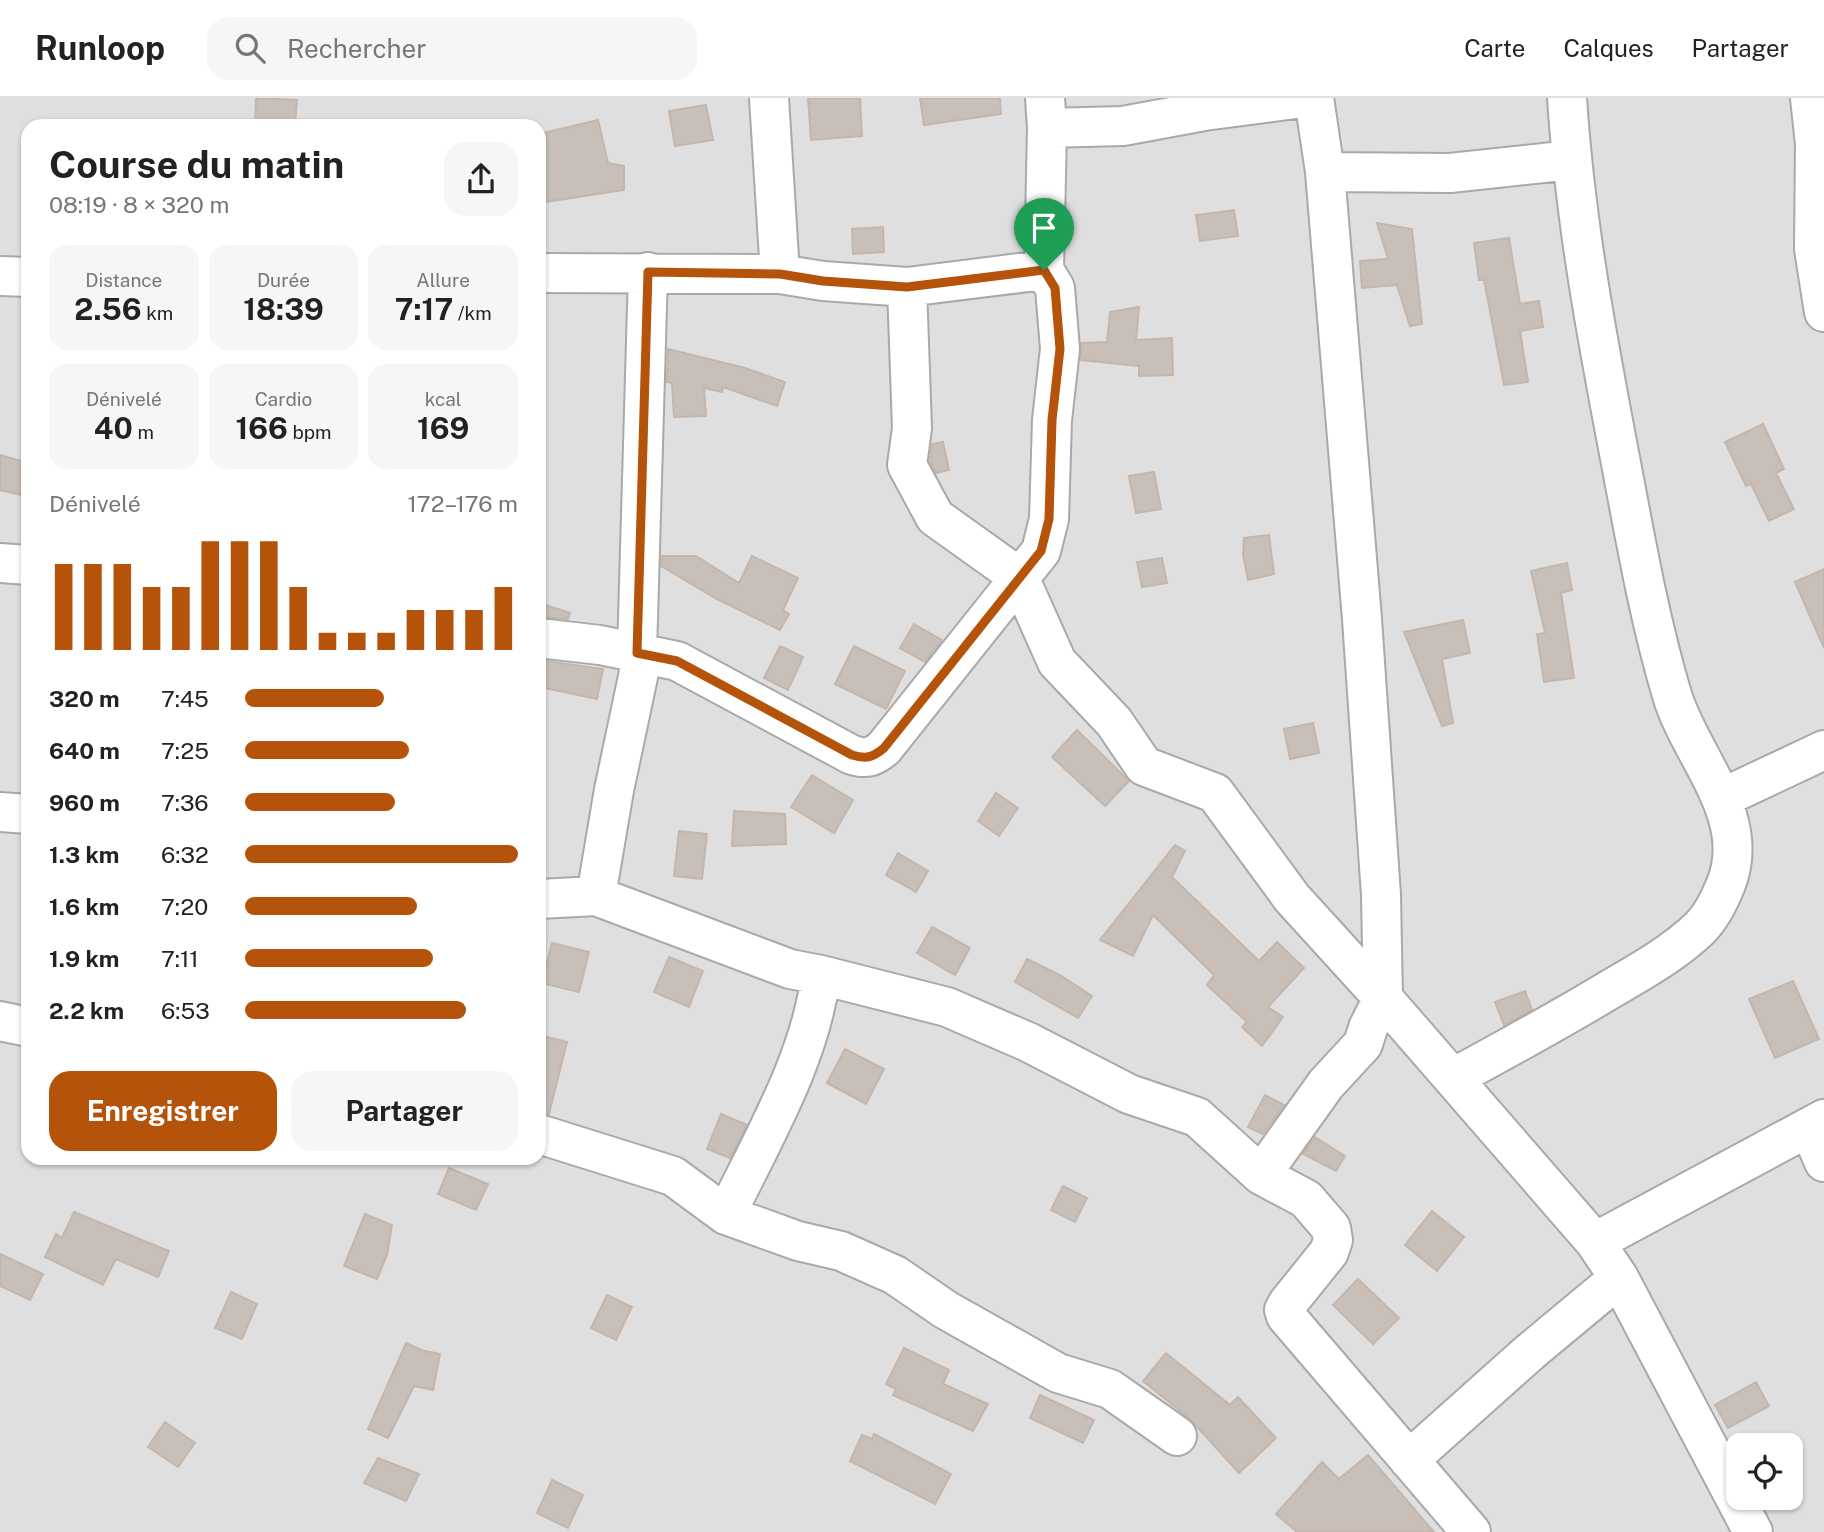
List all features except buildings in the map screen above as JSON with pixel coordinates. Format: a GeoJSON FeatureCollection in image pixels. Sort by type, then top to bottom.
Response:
{"type":"FeatureCollection","features":[{"type":"Feature","properties":{"kind":"street"},"geometry":{"type":"LineString","coordinates":[[769,98],[780,274]]}},
{"type":"Feature","properties":{"kind":"street"},"geometry":{"type":"LineString","coordinates":[[546,639],[600,645],[677,661],[852,755],[874,757],[884,748],[1041,551],[1049,519],[1051,447],[1060,349],[1055,288],[1044,270],[1046,113],[1123,126],[1204,111],[1303,98]]}},
{"type":"Feature","properties":{"kind":"street"},"geometry":{"type":"LineString","coordinates":[[1261,1175],[1326,1084],[1363,1044],[1383,998],[1381,895],[1362,619],[1325,172],[1314,98]]}},
{"type":"Feature","properties":{"kind":"street"},"geometry":{"type":"LineString","coordinates":[[1453,1078],[1557,1022],[1639,973],[1700,928],[1712,913],[1727,883],[1733,863],[1733,846],[1722,798],[1674,703],[1663,667],[1587,279],[1571,160],[1567,98]]}},
{"type":"Feature","properties":{"kind":"street"},"geometry":{"type":"LineString","coordinates":[[1810,98],[1815,144],[1814,249],[1824,312]]}},
{"type":"Feature","properties":{"kind":"street"},"geometry":{"type":"LineString","coordinates":[[1325,172],[1450,173],[1571,160]]}},
{"type":"Feature","properties":{"kind":"street"},"geometry":{"type":"LineString","coordinates":[[546,273],[780,274],[823,281],[907,287],[1044,270]]}},
{"type":"Feature","properties":{"kind":"street"},"geometry":{"type":"LineString","coordinates":[[596,896],[614,790],[639,672],[637,653],[648,272]]}},
{"type":"Feature","properties":{"kind":"street"},"geometry":{"type":"LineString","coordinates":[[0,276],[21,276]]}},
{"type":"Feature","properties":{"kind":"street"},"geometry":{"type":"LineString","coordinates":[[907,287],[912,428],[907,465],[935,517],[1019,577],[1057,663],[1114,722],[1144,765],[1215,793],[1292,898],[1383,998],[1595,1242],[1619,1278],[1753,1532]]}},
{"type":"Feature","properties":{"kind":"street"},"geometry":{"type":"LineString","coordinates":[[0,563],[21,564]]}},
{"type":"Feature","properties":{"kind":"street"},"geometry":{"type":"LineString","coordinates":[[1722,798],[1824,751]]}},
{"type":"Feature","properties":{"kind":"street"},"geometry":{"type":"LineString","coordinates":[[0,812],[21,814]]}},
{"type":"Feature","properties":{"kind":"street"},"geometry":{"type":"LineString","coordinates":[[546,899],[596,896],[790,969],[947,1007],[1028,1042],[1129,1094],[1198,1117],[1261,1175],[1306,1199],[1331,1228],[1333,1240],[1329,1252],[1287,1303],[1284,1310],[1286,1316],[1471,1532]]}},
{"type":"Feature","properties":{"kind":"street"},"geometry":{"type":"LineString","coordinates":[[726,1215],[780,1103],[809,1035],[821,975]]}},
{"type":"Feature","properties":{"kind":"street"},"geometry":{"type":"LineString","coordinates":[[0,1021],[21,1026]]}},
{"type":"Feature","properties":{"kind":"street"},"geometry":{"type":"LineString","coordinates":[[1595,1242],[1817,1123],[1824,1163]]}},
{"type":"Feature","properties":{"kind":"street"},"geometry":{"type":"LineString","coordinates":[[546,1136],[673,1176],[726,1215],[798,1241],[841,1251],[895,1275],[946,1310],[1058,1373],[1110,1389],[1177,1436]]}},
{"type":"Feature","properties":{"kind":"street"},"geometry":{"type":"LineString","coordinates":[[1409,1460],[1530,1352],[1619,1278]]}},
{"type":"Feature","properties":{"kind":"shaded area"},"geometry":{"type":"Polygon","coordinates":[[[0,98],[1824,98],[1824,1532],[0,1532],[0,98]]]}},
{"type":"Feature","properties":{"kind":"route"},"geometry":{"type":"LineString","coordinates":[[1044,270],[1055,288],[1060,349],[1052,420],[1049,519],[1041,551],[884,748],[874,757],[852,755],[677,661],[637,653],[648,272],[780,274],[823,281],[907,287],[1044,270]]}}]}
